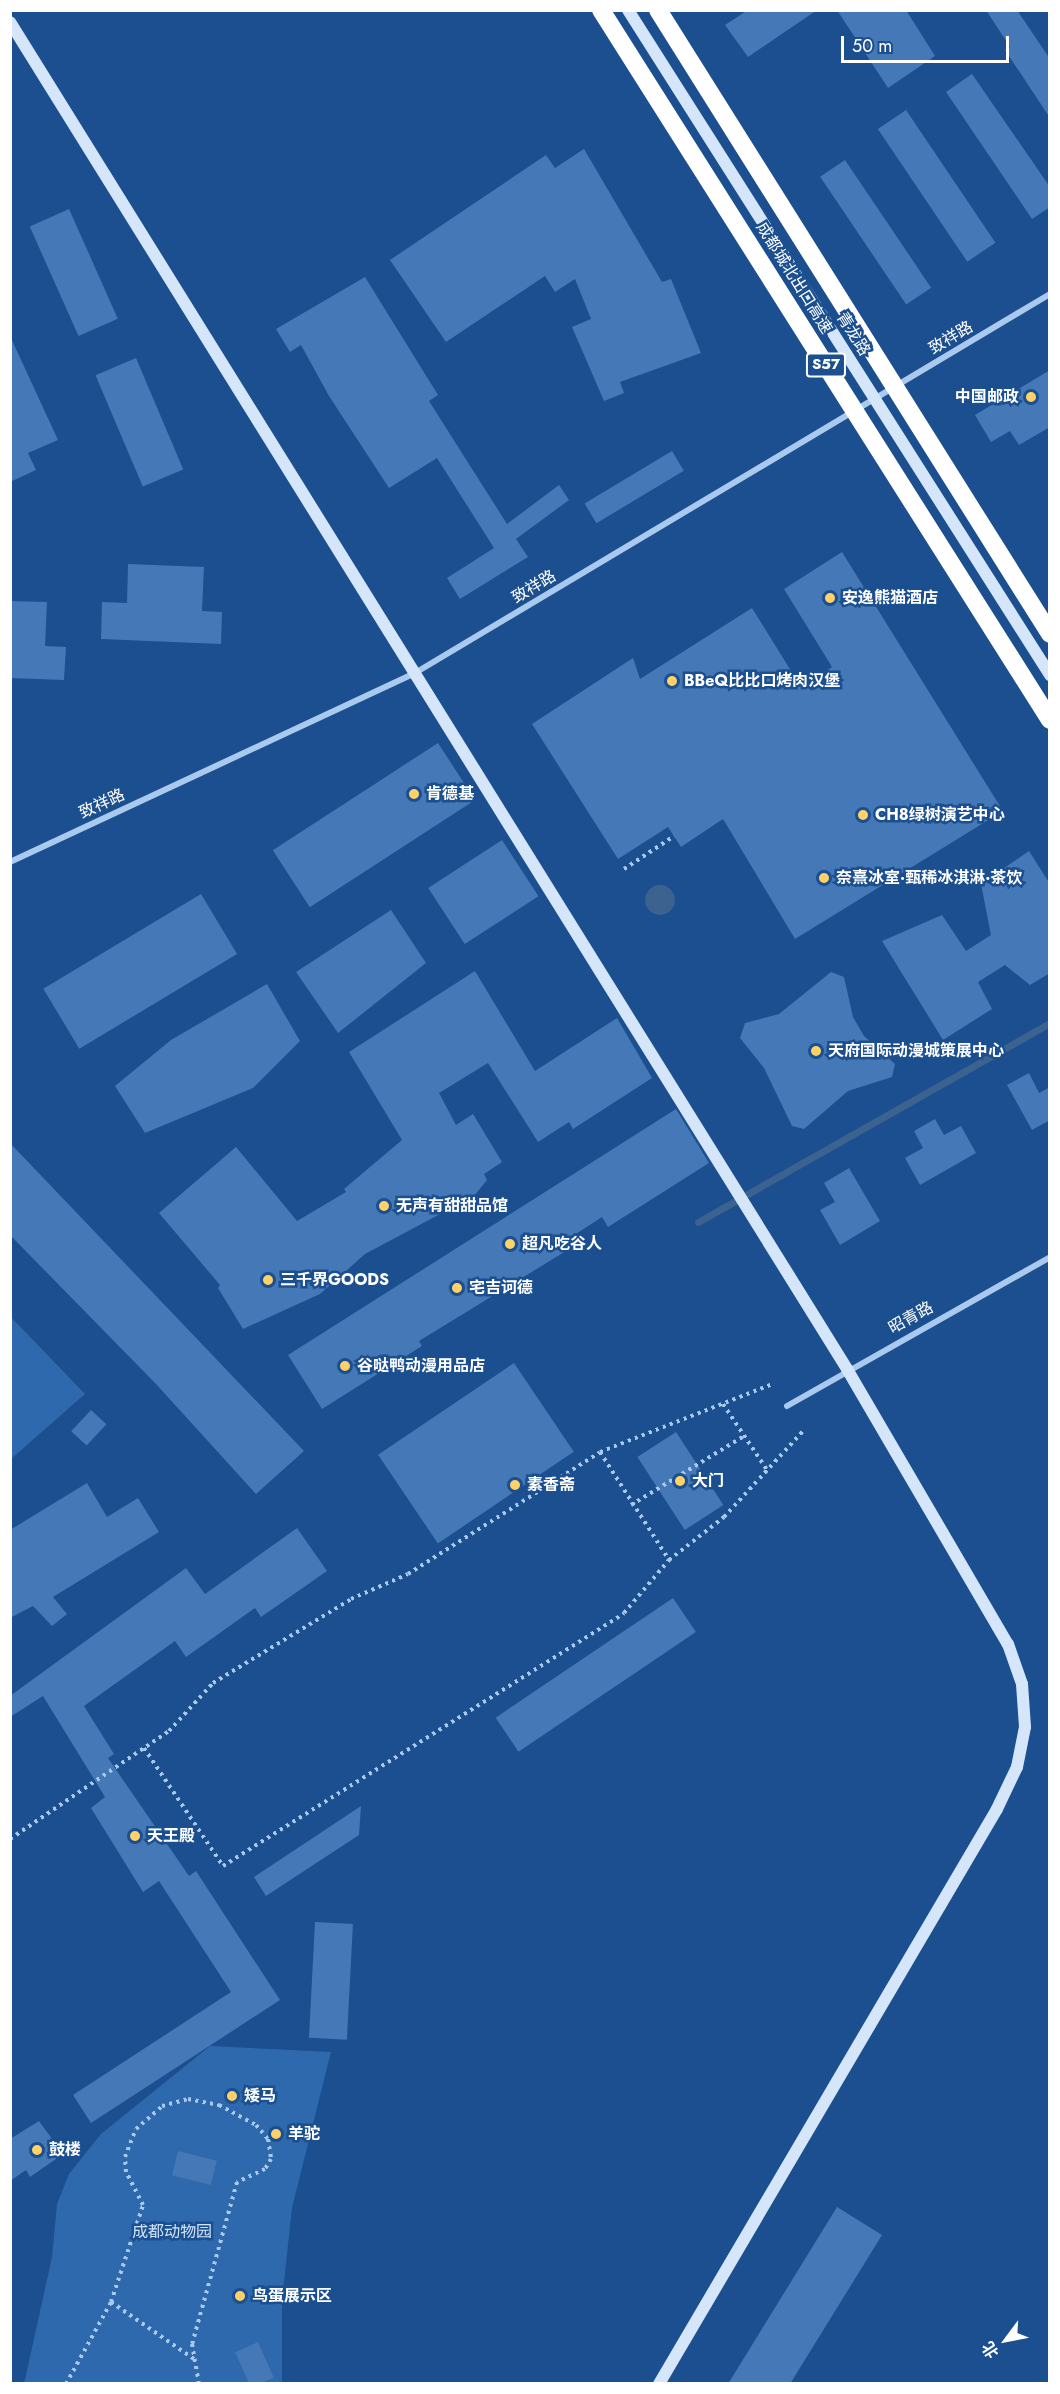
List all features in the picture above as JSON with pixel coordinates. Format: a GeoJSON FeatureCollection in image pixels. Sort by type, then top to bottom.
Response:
{"type":"FeatureCollection","features":[{"type":"Feature","properties":{"kind":"highway","name":"成都城北出口高速"},"geometry":{"type":"LineString","coordinates":[[601,10],[1050,720]]}},
{"type":"Feature","properties":{"kind":"highway","name":"成都城北出口高速"},"geometry":{"type":"LineString","coordinates":[[658,10],[1050,634]]}},
{"type":"Feature","properties":{"kind":"street","name":"青龙路"},"geometry":{"type":"LineString","coordinates":[[628,10],[1050,675]]}},
{"type":"Feature","properties":{"kind":"street"},"geometry":{"type":"LineString","coordinates":[[10,22],[847,1369],[1008,1644],[1022,1684],[1025,1727],[1017,1767],[996,1809],[659,2384]]}},
{"type":"Feature","properties":{"kind":"street","name":"致祥路"},"geometry":{"type":"LineString","coordinates":[[10,862],[415,673],[876,400],[1050,294]]}},
{"type":"Feature","properties":{"kind":"street","name":"昭青路"},"geometry":{"type":"LineString","coordinates":[[787,1406],[847,1369],[1050,1257]]}},
{"type":"Feature","properties":{"kind":"path"},"geometry":{"type":"LineString","coordinates":[[624,869],[674,836]]}},
{"type":"Feature","properties":{"kind":"path"},"geometry":{"type":"LineString","coordinates":[[10,1839],[169,1731],[213,1683],[351,1599],[408,1574],[600,1452],[773,1384]]}},
{"type":"Feature","properties":{"kind":"path"},"geometry":{"type":"LineString","coordinates":[[723,1404],[767,1470]]}},
{"type":"Feature","properties":{"kind":"path"},"geometry":{"type":"LineString","coordinates":[[144,1748],[223,1866],[624,1613],[669,1560],[724,1517],[803,1431]]}},
{"type":"Feature","properties":{"kind":"path"},"geometry":{"type":"LineString","coordinates":[[632,1505],[744,1436]]}},
{"type":"Feature","properties":{"kind":"path"},"geometry":{"type":"LineString","coordinates":[[600,1452],[669,1560]]}},
{"type":"Feature","properties":{"kind":"path"},"geometry":{"type":"LineString","coordinates":[[66,2384],[111,2302],[143,2205],[126,2172],[125,2157],[136,2129],[162,2106],[188,2099],[219,2105],[256,2125],[268,2139],[271,2159],[265,2169],[237,2182],[192,2344],[197,2361],[199,2384]]}},
{"type":"Feature","properties":{"kind":"path"},"geometry":{"type":"LineString","coordinates":[[111,2302],[197,2361]]}},
{"type":"Feature","properties":{"kind":"green space"},"geometry":{"type":"Polygon","coordinates":[[[10,1316],[85,1394],[11,1459],[10,1459],[10,1316]]]}},
{"type":"Feature","properties":{"kind":"green space","name":"成都动物园"},"geometry":{"type":"Polygon","coordinates":[[[210,2046],[331,2052],[292,2208],[282,2300],[282,2383],[24,2384],[52,2257],[57,2204],[69,2174],[101,2134],[210,2046]]]}},
{"type":"Feature","properties":{"kind":"shaded area"},"geometry":{"type":"Polygon","coordinates":[[[660,885],[666,886],[674,894],[674,906],[666,914],[660,915],[654,914],[646,906],[645,900],[646,894],[654,886],[660,885]]]}},
{"type":"Feature","properties":{"kind":"building"},"geometry":{"type":"Polygon","coordinates":[[[748,10],[817,10],[748,57],[725,25],[748,10]]]}},
{"type":"Feature","properties":{"kind":"building"},"geometry":{"type":"Polygon","coordinates":[[[837,10],[906,10],[935,56],[888,88],[837,10]]]}},
{"type":"Feature","properties":{"kind":"building"},"geometry":{"type":"Polygon","coordinates":[[[986,10],[1017,10],[1050,59],[1050,118],[1005,50],[1010,47],[986,10]]]}},
{"type":"Feature","properties":{"kind":"building"},"geometry":{"type":"Polygon","coordinates":[[[972,74],[1050,187],[1050,207],[1032,219],[946,92],[972,74]]]}},
{"type":"Feature","properties":{"kind":"building"},"geometry":{"type":"Polygon","coordinates":[[[906,110],[995,243],[967,262],[878,129],[906,110]]]}},
{"type":"Feature","properties":{"kind":"building"},"geometry":{"type":"Polygon","coordinates":[[[584,149],[662,282],[671,279],[701,353],[620,382],[624,393],[604,401],[572,327],[591,319],[575,279],[555,292],[545,276],[446,342],[390,260],[546,155],[555,168],[584,149]]]}},
{"type":"Feature","properties":{"kind":"building"},"geometry":{"type":"Polygon","coordinates":[[[845,160],[931,288],[906,304],[820,177],[845,160]]]}},
{"type":"Feature","properties":{"kind":"building"},"geometry":{"type":"Polygon","coordinates":[[[69,209],[118,319],[79,336],[30,226],[69,209]]]}},
{"type":"Feature","properties":{"kind":"building"},"geometry":{"type":"Polygon","coordinates":[[[365,277],[438,395],[429,401],[507,524],[559,485],[569,500],[516,539],[528,557],[460,599],[447,578],[494,548],[437,458],[389,488],[329,396],[301,345],[290,352],[276,329],[365,277]]]}},
{"type":"Feature","properties":{"kind":"building"},"geometry":{"type":"Polygon","coordinates":[[[10,336],[58,440],[28,453],[36,470],[10,482],[10,336]]]}},
{"type":"Feature","properties":{"kind":"building"},"geometry":{"type":"Polygon","coordinates":[[[136,358],[183,469],[143,487],[95,375],[136,358]]]}},
{"type":"Feature","properties":{"kind":"building"},"geometry":{"type":"Polygon","coordinates":[[[1050,370],[1050,427],[1019,445],[1010,431],[991,442],[975,415],[1050,370]]]}},
{"type":"Feature","properties":{"kind":"building"},"geometry":{"type":"Polygon","coordinates":[[[672,451],[684,471],[596,523],[585,504],[672,451]]]}},
{"type":"Feature","properties":{"kind":"building"},"geometry":{"type":"Polygon","coordinates":[[[842,552],[1003,811],[795,939],[723,819],[681,847],[668,827],[618,859],[532,724],[633,658],[640,679],[752,608],[801,687],[832,667],[784,589],[842,552]]]}},
{"type":"Feature","properties":{"kind":"building"},"geometry":{"type":"Polygon","coordinates":[[[128,564],[204,567],[202,611],[222,612],[221,644],[101,639],[102,602],[127,603],[128,564]]]}},
{"type":"Feature","properties":{"kind":"building"},"geometry":{"type":"Polygon","coordinates":[[[10,601],[47,602],[45,646],[66,647],[64,680],[10,678],[10,601]]]}},
{"type":"Feature","properties":{"kind":"building"},"geometry":{"type":"Polygon","coordinates":[[[438,743],[475,800],[310,907],[273,850],[438,743]]]}},
{"type":"Feature","properties":{"kind":"building"},"geometry":{"type":"Polygon","coordinates":[[[502,840],[538,896],[465,944],[428,888],[502,840]]]}},
{"type":"Feature","properties":{"kind":"building"},"geometry":{"type":"Polygon","coordinates":[[[1029,851],[1050,884],[1050,973],[1030,985],[1005,965],[978,982],[992,1009],[943,1040],[882,941],[942,915],[966,951],[991,935],[981,884],[1029,851]]]}},
{"type":"Feature","properties":{"kind":"building"},"geometry":{"type":"Polygon","coordinates":[[[201,894],[237,954],[79,1049],[43,989],[201,894]]]}},
{"type":"Feature","properties":{"kind":"building"},"geometry":{"type":"Polygon","coordinates":[[[391,910],[426,963],[338,1033],[296,972],[391,910]]]}},
{"type":"Feature","properties":{"kind":"building"},"geometry":{"type":"Polygon","coordinates":[[[475,971],[535,1071],[617,1018],[652,1078],[573,1129],[569,1122],[538,1142],[488,1063],[439,1093],[456,1125],[473,1114],[502,1162],[484,1174],[487,1180],[474,1196],[365,1254],[320,1294],[243,1329],[218,1288],[220,1285],[159,1213],[236,1147],[297,1221],[346,1192],[344,1189],[402,1140],[349,1052],[475,971]]]}},
{"type":"Feature","properties":{"kind":"building","name":"天府国际动漫城策展中心"},"geometry":{"type":"Polygon","coordinates":[[[831,972],[844,977],[853,1017],[864,1036],[895,1064],[892,1077],[848,1091],[804,1129],[792,1126],[764,1068],[740,1038],[745,1023],[779,1014],[831,972]]]}},
{"type":"Feature","properties":{"kind":"building"},"geometry":{"type":"Polygon","coordinates":[[[267,984],[300,1041],[253,1088],[145,1133],[115,1086],[171,1040],[267,984]]]}},
{"type":"Feature","properties":{"kind":"building"},"geometry":{"type":"Polygon","coordinates":[[[1029,1073],[1039,1093],[1050,1087],[1050,1120],[1032,1130],[1007,1085],[1029,1073]]]}},
{"type":"Feature","properties":{"kind":"building"},"geometry":{"type":"Polygon","coordinates":[[[676,1109],[709,1163],[608,1227],[602,1217],[562,1243],[566,1251],[419,1341],[422,1346],[322,1409],[288,1355],[676,1109]]]}},
{"type":"Feature","properties":{"kind":"building"},"geometry":{"type":"Polygon","coordinates":[[[935,1119],[944,1135],[961,1126],[976,1153],[920,1185],[905,1158],[923,1148],[914,1131],[935,1119]]]}},
{"type":"Feature","properties":{"kind":"building"},"geometry":{"type":"Polygon","coordinates":[[[10,1143],[304,1451],[256,1494],[156,1384],[10,1235],[10,1143]]]}},
{"type":"Feature","properties":{"kind":"building"},"geometry":{"type":"Polygon","coordinates":[[[849,1168],[880,1221],[840,1245],[820,1210],[835,1202],[824,1183],[849,1168]]]}},
{"type":"Feature","properties":{"kind":"building"},"geometry":{"type":"Polygon","coordinates":[[[514,1363],[574,1452],[438,1543],[378,1455],[514,1363]]]}},
{"type":"Feature","properties":{"kind":"building"},"geometry":{"type":"Polygon","coordinates":[[[91,1410],[106,1424],[87,1446],[71,1431],[91,1410]]]}},
{"type":"Feature","properties":{"kind":"building","name":"大门"},"geometry":{"type":"Polygon","coordinates":[[[676,1432],[723,1505],[685,1530],[637,1457],[676,1432]]]}},
{"type":"Feature","properties":{"kind":"building"},"geometry":{"type":"Polygon","coordinates":[[[87,1483],[107,1517],[138,1498],[159,1532],[53,1597],[67,1614],[52,1626],[33,1606],[10,1618],[10,1530],[87,1483]]]}},
{"type":"Feature","properties":{"kind":"building"},"geometry":{"type":"Polygon","coordinates":[[[297,1528],[327,1571],[261,1617],[255,1608],[186,1657],[175,1641],[84,1706],[114,1754],[108,1758],[189,1876],[196,1871],[280,2000],[91,2123],[73,2095],[231,1992],[159,1881],[143,1892],[91,1808],[105,1797],[43,1696],[10,1717],[10,1696],[186,1568],[205,1594],[297,1528]]]}},
{"type":"Feature","properties":{"kind":"building"},"geometry":{"type":"Polygon","coordinates":[[[673,1598],[696,1632],[519,1752],[496,1718],[673,1598]]]}},
{"type":"Feature","properties":{"kind":"building"},"geometry":{"type":"Polygon","coordinates":[[[361,1806],[359,1835],[266,1896],[254,1877],[361,1806]]]}},
{"type":"Feature","properties":{"kind":"building"},"geometry":{"type":"Polygon","coordinates":[[[315,1922],[353,1924],[347,2040],[309,2038],[315,1922]]]}},
{"type":"Feature","properties":{"kind":"building","name":"鼓楼"},"geometry":{"type":"Polygon","coordinates":[[[39,2121],[63,2154],[30,2177],[26,2170],[10,2181],[10,2139],[39,2121]]]}},
{"type":"Feature","properties":{"kind":"building"},"geometry":{"type":"Polygon","coordinates":[[[178,2151],[217,2161],[211,2185],[172,2175],[178,2151]]]}},
{"type":"Feature","properties":{"kind":"building"},"geometry":{"type":"Polygon","coordinates":[[[837,2207],[882,2235],[790,2384],[728,2384],[837,2207]]]}},
{"type":"Feature","properties":{"kind":"building"},"geometry":{"type":"Polygon","coordinates":[[[258,2342],[274,2378],[260,2384],[249,2384],[235,2352],[258,2342]]]}},
{"type":"Feature","properties":{"kind":"waterway"},"geometry":{"type":"LineString","coordinates":[[698,1222],[1050,1023]]}},
{"type":"Feature","properties":{"kind":"place","name":"中国邮政"},"geometry":{"type":"Point","coordinates":[1031,397]}},
{"type":"Feature","properties":{"kind":"place","name":"安逸熊猫酒店"},"geometry":{"type":"Point","coordinates":[830,598]}},
{"type":"Feature","properties":{"kind":"place","name":"BBeQ比比口烤肉汉堡"},"geometry":{"type":"Point","coordinates":[672,681]}},
{"type":"Feature","properties":{"kind":"place","name":"肯德基"},"geometry":{"type":"Point","coordinates":[414,794]}},
{"type":"Feature","properties":{"kind":"place","name":"CH8绿树演艺中心"},"geometry":{"type":"Point","coordinates":[863,815]}},
{"type":"Feature","properties":{"kind":"place","name":"奈熹冰室·甄稀冰淇淋·茶饮"},"geometry":{"type":"Point","coordinates":[824,878]}},
{"type":"Feature","properties":{"kind":"place","name":"天府国际动漫城策展中心"},"geometry":{"type":"Point","coordinates":[816,1051]}},
{"type":"Feature","properties":{"kind":"place","name":"无声有甜甜品馆"},"geometry":{"type":"Point","coordinates":[384,1206]}},
{"type":"Feature","properties":{"kind":"place","name":"超凡吃谷人"},"geometry":{"type":"Point","coordinates":[510,1244]}},
{"type":"Feature","properties":{"kind":"place","name":"三千界GOODS"},"geometry":{"type":"Point","coordinates":[268,1280]}},
{"type":"Feature","properties":{"kind":"place","name":"宅吉诃德"},"geometry":{"type":"Point","coordinates":[457,1288]}},
{"type":"Feature","properties":{"kind":"place","name":"谷哒鸭动漫用品店"},"geometry":{"type":"Point","coordinates":[345,1366]}},
{"type":"Feature","properties":{"kind":"place","name":"大门"},"geometry":{"type":"Point","coordinates":[680,1481]}},
{"type":"Feature","properties":{"kind":"place","name":"素香斋"},"geometry":{"type":"Point","coordinates":[515,1485]}},
{"type":"Feature","properties":{"kind":"place","name":"天王殿"},"geometry":{"type":"Point","coordinates":[135,1836]}},
{"type":"Feature","properties":{"kind":"place","name":"矮马"},"geometry":{"type":"Point","coordinates":[232,2096]}},
{"type":"Feature","properties":{"kind":"place","name":"羊驼"},"geometry":{"type":"Point","coordinates":[276,2134]}},
{"type":"Feature","properties":{"kind":"place","name":"鼓楼"},"geometry":{"type":"Point","coordinates":[37,2150]}},
{"type":"Feature","properties":{"kind":"place","name":"鸟蛋展示区"},"geometry":{"type":"Point","coordinates":[240,2296]}}]}
